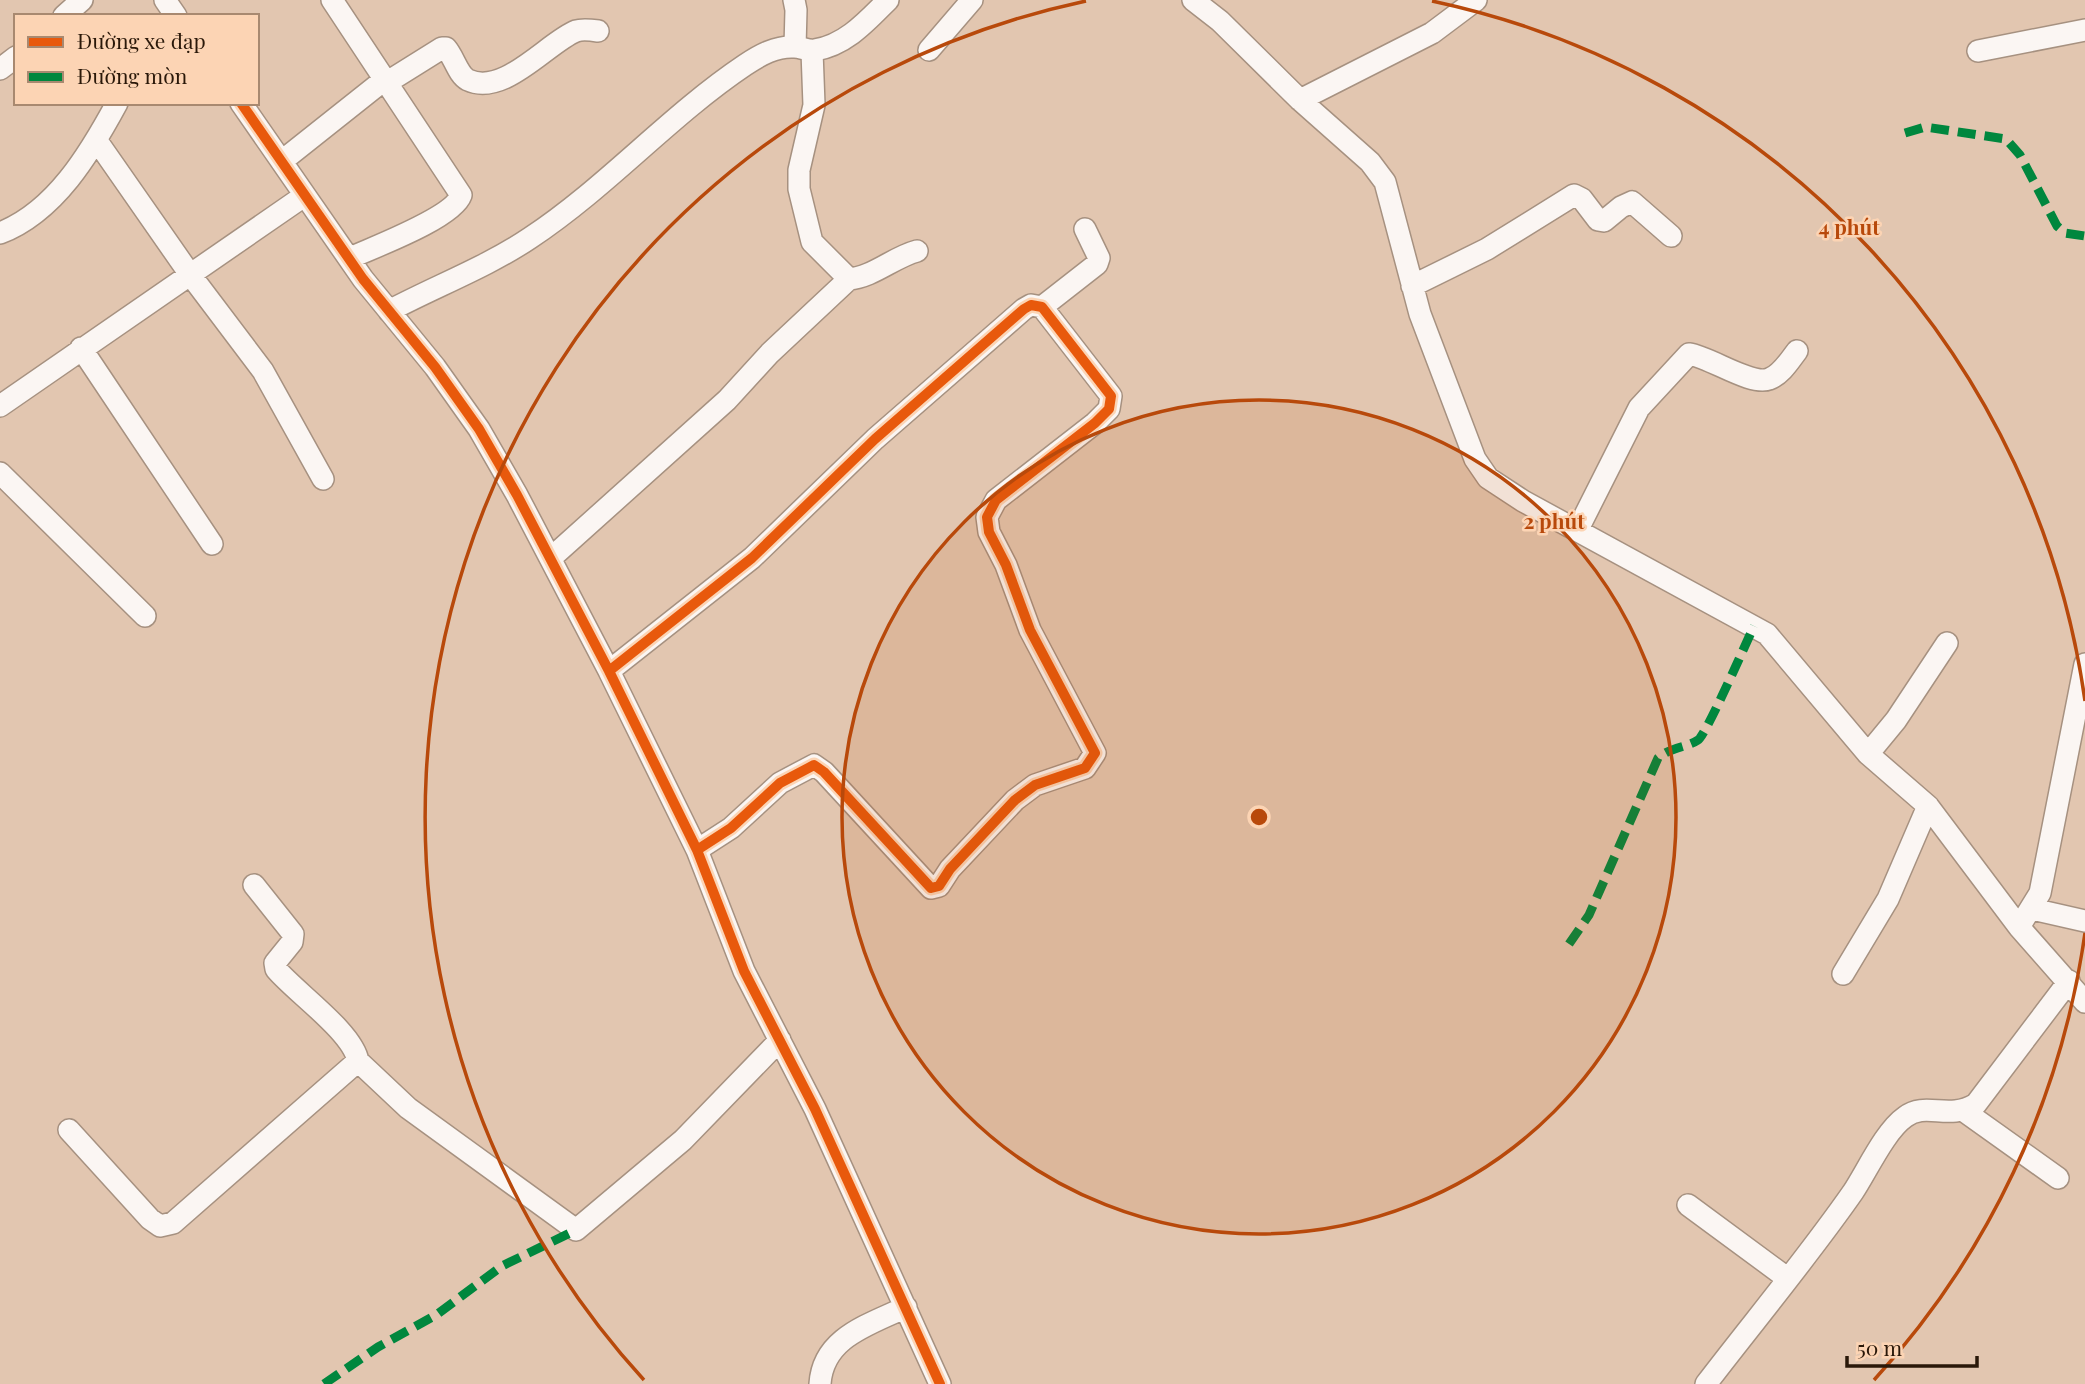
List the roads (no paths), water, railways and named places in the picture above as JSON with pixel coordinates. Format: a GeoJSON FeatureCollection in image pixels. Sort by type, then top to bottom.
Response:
{"type":"FeatureCollection","features":[{"type":"Feature","properties":{"kind":"street"},"geometry":{"type":"LineString","coordinates":[[66,14],[82,0]]}},
{"type":"Feature","properties":{"kind":"street"},"geometry":{"type":"LineString","coordinates":[[332,0],[461,195],[451,209],[350,258]]}},
{"type":"Feature","properties":{"kind":"street"},"geometry":{"type":"LineString","coordinates":[[794,0],[814,105],[799,170],[799,188],[811,236],[849,279]]}},
{"type":"Feature","properties":{"kind":"street"},"geometry":{"type":"LineString","coordinates":[[389,311],[498,258],[531,238],[603,183],[746,64],[774,49],[803,49],[845,39],[888,0]]}},
{"type":"Feature","properties":{"kind":"street"},"geometry":{"type":"LineString","coordinates":[[929,50],[972,0]]}},
{"type":"Feature","properties":{"kind":"street"},"geometry":{"type":"LineString","coordinates":[[1300,100],[1432,33],[1476,0]]}},
{"type":"Feature","properties":{"kind":"street"},"geometry":{"type":"LineString","coordinates":[[1195,1],[1220,21],[1300,100],[1370,162],[1385,182],[1412,286],[1475,459],[1488,478],[1501,488],[1767,634],[1868,754],[1928,806],[2019,927],[2085,1002]]}},
{"type":"Feature","properties":{"kind":"street"},"geometry":{"type":"LineString","coordinates":[[1978,51],[2085,30]]}},
{"type":"Feature","properties":{"kind":"street"},"geometry":{"type":"LineString","coordinates":[[282,161],[385,82],[442,48],[446,48],[454,57],[462,74],[469,80],[485,82],[520,71],[575,31],[597,31]]}},
{"type":"Feature","properties":{"kind":"street"},"geometry":{"type":"LineString","coordinates":[[0,233],[36,216],[97,141],[116,105]]}},
{"type":"Feature","properties":{"kind":"street"},"geometry":{"type":"LineString","coordinates":[[242,105],[304,196],[479,429],[551,558],[696,850],[744,971],[815,1108],[940,1384]]}},
{"type":"Feature","properties":{"kind":"street"},"geometry":{"type":"LineString","coordinates":[[97,141],[189,274],[263,372],[323,479]]}},
{"type":"Feature","properties":{"kind":"street"},"geometry":{"type":"LineString","coordinates":[[1412,286],[1487,249],[1574,195],[1582,199],[1598,220],[1604,221],[1632,202],[1671,236]]}},
{"type":"Feature","properties":{"kind":"street"},"geometry":{"type":"LineString","coordinates":[[0,406],[304,196]]}},
{"type":"Feature","properties":{"kind":"street"},"geometry":{"type":"LineString","coordinates":[[1042,307],[1097,264],[1099,258],[1085,229]]}},
{"type":"Feature","properties":{"kind":"street"},"geometry":{"type":"LineString","coordinates":[[551,558],[727,400],[770,353],[849,279],[863,276],[901,255],[917,251]]}},
{"type":"Feature","properties":{"kind":"street"},"geometry":{"type":"LineString","coordinates":[[609,671],[752,558],[875,439],[1031,305],[1042,307],[1086,360],[1112,402],[1095,423],[996,500],[987,517],[989,533],[1006,565],[1030,629],[1095,753],[1093,760],[1085,768],[1035,785],[1016,800],[950,869],[939,886],[931,888],[824,772],[814,765],[780,783],[731,828],[696,850]]}},
{"type":"Feature","properties":{"kind":"street"},"geometry":{"type":"LineString","coordinates":[[81,348],[212,544]]}},
{"type":"Feature","properties":{"kind":"street"},"geometry":{"type":"LineString","coordinates":[[1578,529],[1639,408],[1689,354],[1703,356],[1758,379],[1769,380],[1782,370],[1797,351]]}},
{"type":"Feature","properties":{"kind":"street"},"geometry":{"type":"LineString","coordinates":[[0,473],[145,617]]}},
{"type":"Feature","properties":{"kind":"street"},"geometry":{"type":"LineString","coordinates":[[1868,754],[1896,720],[1947,643]]}},
{"type":"Feature","properties":{"kind":"street"},"geometry":{"type":"LineString","coordinates":[[2019,927],[2040,893],[2085,664]]}},
{"type":"Feature","properties":{"kind":"street"},"geometry":{"type":"LineString","coordinates":[[1843,974],[1888,899],[1928,806]]}},
{"type":"Feature","properties":{"kind":"street"},"geometry":{"type":"LineString","coordinates":[[254,886],[293,933],[292,942],[275,963],[276,969],[332,1023],[355,1051],[358,1061],[408,1108],[576,1230],[683,1140],[779,1041]]}},
{"type":"Feature","properties":{"kind":"street"},"geometry":{"type":"LineString","coordinates":[[2032,909],[2085,921]]}},
{"type":"Feature","properties":{"kind":"street"},"geometry":{"type":"LineString","coordinates":[[1706,1384],[1853,1192],[1904,1117],[1924,1110],[1950,1114],[1964,1111],[1976,1104],[2069,981]]}},
{"type":"Feature","properties":{"kind":"street"},"geometry":{"type":"LineString","coordinates":[[69,1130],[150,1219],[160,1226],[173,1223],[358,1061]]}},
{"type":"Feature","properties":{"kind":"street"},"geometry":{"type":"LineString","coordinates":[[1964,1111],[2057,1178]]}},
{"type":"Feature","properties":{"kind":"street"},"geometry":{"type":"LineString","coordinates":[[1688,1205],[1787,1278]]}},
{"type":"Feature","properties":{"kind":"street"},"geometry":{"type":"LineString","coordinates":[[820,1384],[829,1353],[839,1341],[906,1307]]}}]}
